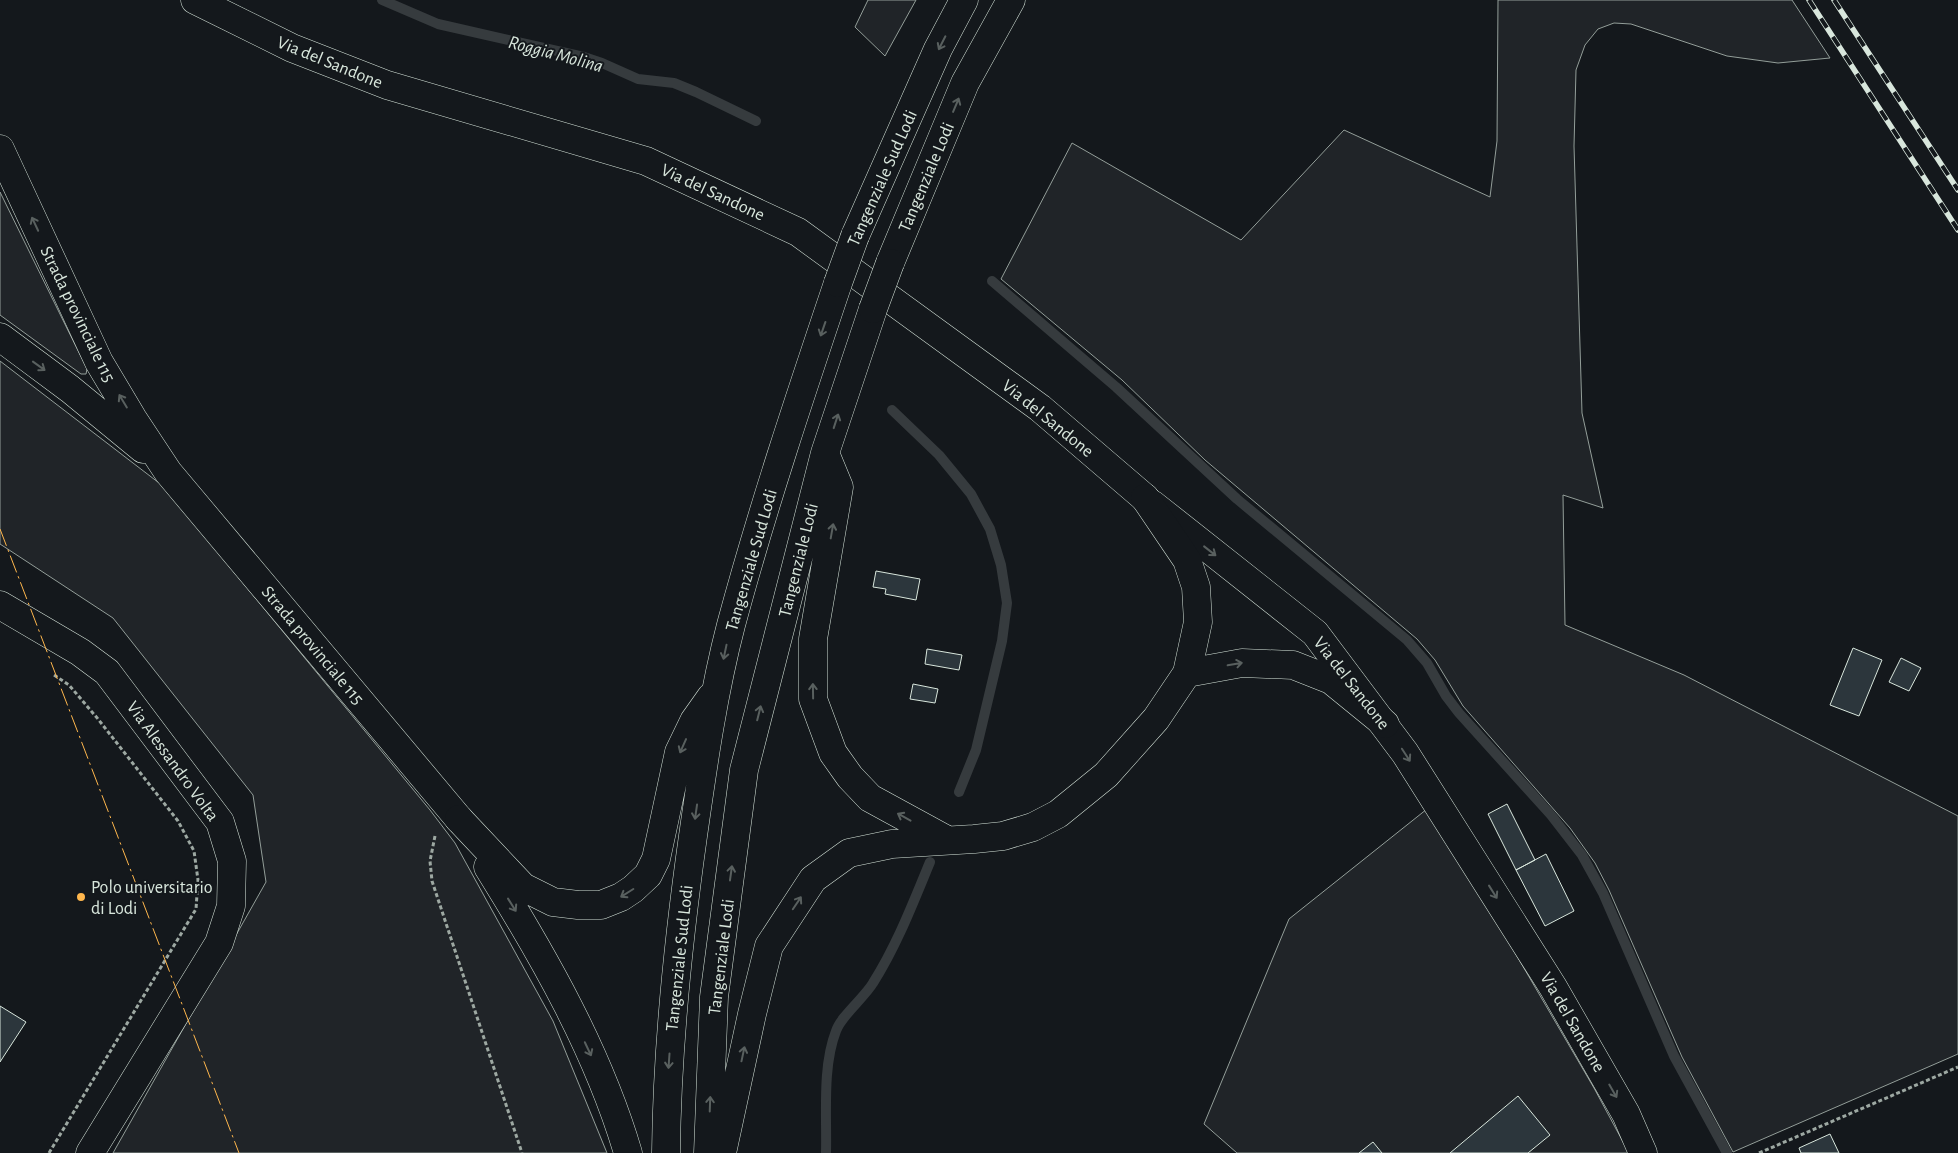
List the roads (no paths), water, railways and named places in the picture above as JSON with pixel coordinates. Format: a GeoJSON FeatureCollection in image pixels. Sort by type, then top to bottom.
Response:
{"type":"FeatureCollection","features":[{"type":"Feature","properties":{"kind":"main road","name":"Via del Sandone"},"geometry":{"type":"LineString","coordinates":[[195,0],[292,48],[387,85],[646,161],[798,232],[1040,408],[1145,498],[1315,633],[1410,761],[1553,987],[1626,1114],[1643,1153]]}},
{"type":"Feature","properties":{"kind":"main road","name":"Tangenziale Sud Lodi"},"geometry":{"type":"LineString","coordinates":[[666,1153],[666,1101],[672,1006],[683,906],[699,793],[717,689],[731,626],[795,411],[855,236],[938,49],[964,0]]}},
{"type":"Feature","properties":{"kind":"main road","name":"Tangenziale Lodi"},"geometry":{"type":"LineString","coordinates":[[708,1153],[714,997],[744,770],[825,452],[890,263],[965,83],[1011,0]]}},
{"type":"Feature","properties":{"kind":"main road","name":"Strada provinciale 115"},"geometry":{"type":"LineString","coordinates":[[0,149],[100,362],[168,472],[454,813]]}},
{"type":"Feature","properties":{"kind":"main road","name":"Strada provinciale 115"},"geometry":{"type":"LineString","coordinates":[[0,337],[70,389],[168,472]]}},
{"type":"Feature","properties":{"kind":"main road"},"geometry":{"type":"LineString","coordinates":[[825,452],[839,488],[813,639],[813,699],[833,753],[850,777],[870,798],[947,840]]}},
{"type":"Feature","properties":{"kind":"main road"},"geometry":{"type":"LineString","coordinates":[[722,1153],[752,1014],[769,946],[813,879],[849,853],[892,844],[1003,836],[1033,827],[1058,814],[1106,775],[1156,719],[1187,673],[1198,622],[1196,587],[1188,560],[1145,498]]}},
{"type":"Feature","properties":{"kind":"main road","name":"Via Alessandro Volta"},"geometry":{"type":"LineString","coordinates":[[0,605],[80,652],[107,672],[220,822],[232,861],[231,906],[219,943],[90,1153]]}},
{"type":"Feature","properties":{"kind":"main road"},"geometry":{"type":"LineString","coordinates":[[1187,673],[1242,663],[1293,665],[1330,680],[1384,724]]}},
{"type":"Feature","properties":{"kind":"main road"},"geometry":{"type":"LineString","coordinates":[[454,813],[523,887],[553,902],[578,905],[601,904],[621,897],[648,875],[656,859],[679,752],[694,721],[717,689]]}},
{"type":"Feature","properties":{"kind":"main road"},"geometry":{"type":"LineString","coordinates":[[454,813],[523,923],[561,993],[616,1113],[628,1153]]}},
{"type":"Feature","properties":{"kind":"waterway","name":"Roggia Molina"},"geometry":{"type":"LineString","coordinates":[[382,0],[438,24],[584,57],[638,79],[674,83],[756,121]]}},
{"type":"Feature","properties":{"kind":"waterway"},"geometry":{"type":"LineString","coordinates":[[992,281],[1116,387],[1237,499],[1407,640],[1427,663],[1446,696],[1459,713],[1551,815],[1582,855],[1603,893],[1674,1056],[1727,1153]]}},
{"type":"Feature","properties":{"kind":"waterway"},"geometry":{"type":"LineString","coordinates":[[892,410],[939,455],[971,494],[990,529],[1001,565],[1007,603],[1002,641],[976,750],[959,792]]}},
{"type":"Feature","properties":{"kind":"waterway"},"geometry":{"type":"LineString","coordinates":[[826,1153],[827,1075],[836,1031],[843,1019],[869,989],[882,969],[904,924],[930,862]]}},
{"type":"Feature","properties":{"kind":"railway"},"geometry":{"type":"LineString","coordinates":[[1809,0],[1958,230]]}},
{"type":"Feature","properties":{"kind":"railway"},"geometry":{"type":"LineString","coordinates":[[1834,0],[1958,190]]}},
{"type":"Feature","properties":{"kind":"place","name":"Polo universitario di Lodi"},"geometry":{"type":"Point","coordinates":[81,897]}}]}
